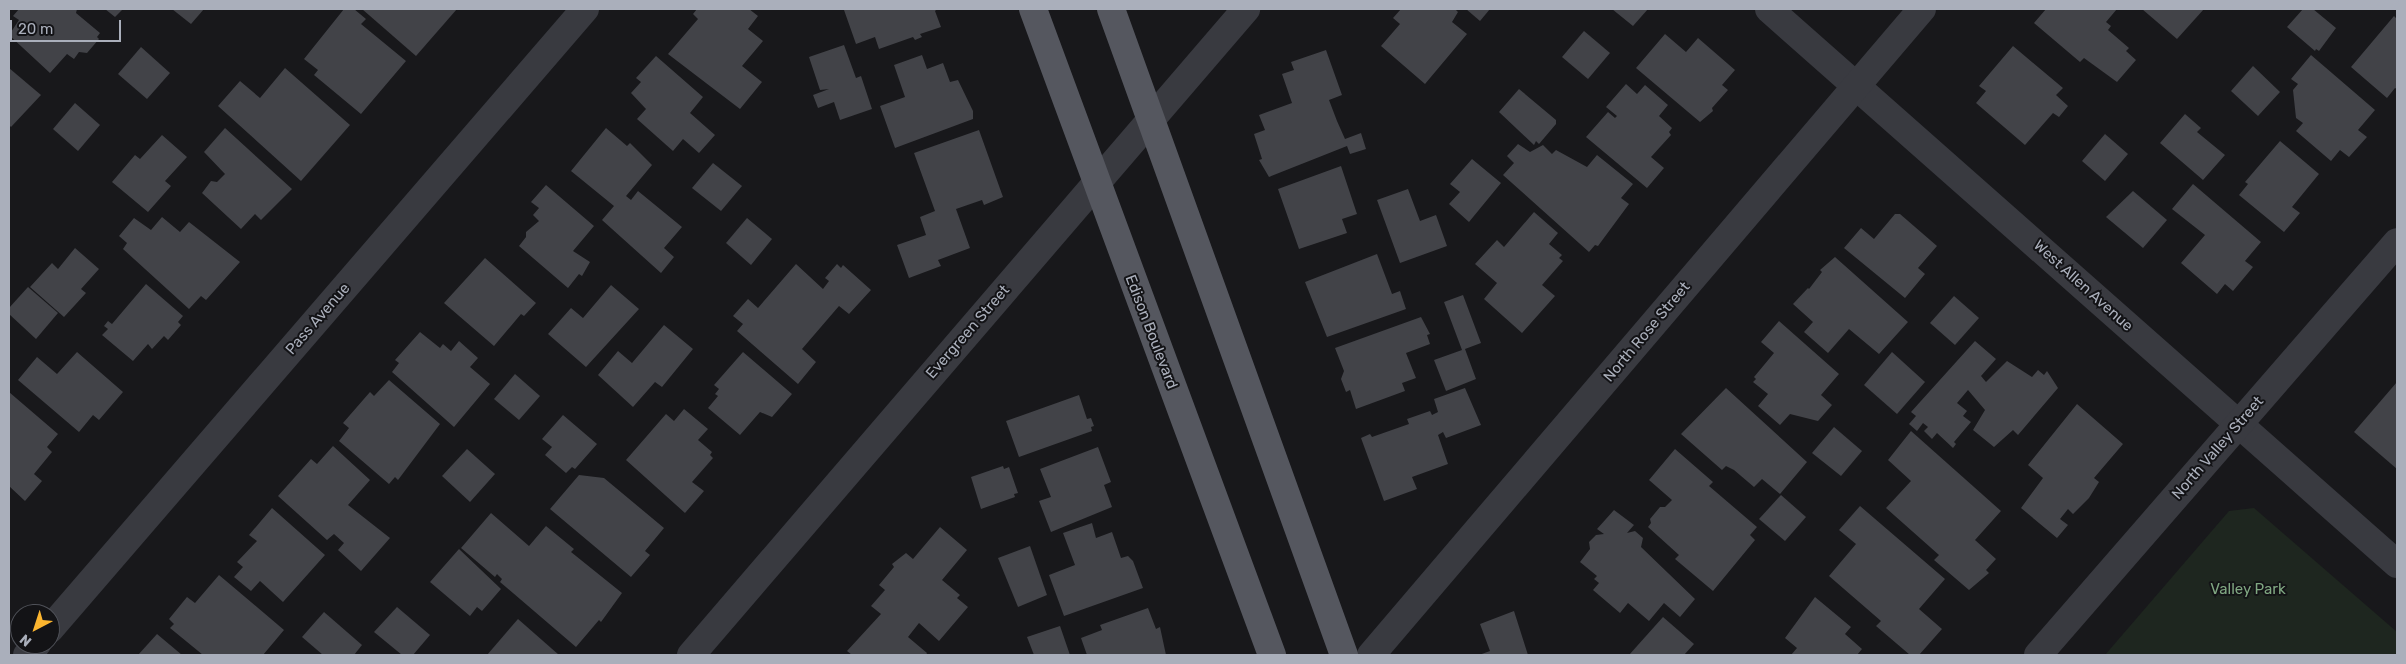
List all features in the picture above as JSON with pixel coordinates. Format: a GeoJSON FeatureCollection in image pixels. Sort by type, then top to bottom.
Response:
{"type":"FeatureCollection","features":[{"type":"Feature","properties":{"kind":"main road","name":"Edison Boulevard"},"geometry":{"type":"LineString","coordinates":[[1032,9],[1095,183],[1272,655]]}},
{"type":"Feature","properties":{"kind":"main road"},"geometry":{"type":"LineString","coordinates":[[1111,9],[1344,655]]}},
{"type":"Feature","properties":{"kind":"street","name":"Pass Avenue"},"geometry":{"type":"LineString","coordinates":[[60,617],[585,9]]}},
{"type":"Feature","properties":{"kind":"street","name":"Evergreen Street"},"geometry":{"type":"LineString","coordinates":[[691,655],[1246,9]]}},
{"type":"Feature","properties":{"kind":"street","name":"West Allen Avenue"},"geometry":{"type":"LineString","coordinates":[[1769,9],[1857,84],[2238,425],[2397,564]]}},
{"type":"Feature","properties":{"kind":"street","name":"North Rose Street"},"geometry":{"type":"LineString","coordinates":[[1372,655],[1922,9]]}},
{"type":"Feature","properties":{"kind":"street","name":"North Valley Street"},"geometry":{"type":"LineString","coordinates":[[2038,655],[2397,242]]}},
{"type":"Feature","properties":{"kind":"green space","name":"Valley Park"},"geometry":{"type":"Polygon","coordinates":[[[2254,508],[2397,632],[2397,655],[2105,655],[2229,511],[2254,508]]]}},
{"type":"Feature","properties":{"kind":"building"},"geometry":{"type":"Polygon","coordinates":[[[19,9],[77,9],[76,13],[100,33],[97,37],[99,39],[87,53],[79,52],[74,59],[67,54],[50,73],[9,35],[19,20],[13,16],[19,9]]]}},
{"type":"Feature","properties":{"kind":"building"},"geometry":{"type":"Polygon","coordinates":[[[105,9],[123,9],[115,17],[105,9]]]}},
{"type":"Feature","properties":{"kind":"building"},"geometry":{"type":"Polygon","coordinates":[[[172,9],[204,9],[191,24],[172,9]]]}},
{"type":"Feature","properties":{"kind":"building"},"geometry":{"type":"Polygon","coordinates":[[[344,9],[354,9],[366,19],[361,24],[406,61],[361,114],[314,75],[318,70],[304,59],[344,9]]]}},
{"type":"Feature","properties":{"kind":"building"},"geometry":{"type":"Polygon","coordinates":[[[362,9],[457,9],[416,56],[362,9]]]}},
{"type":"Feature","properties":{"kind":"building"},"geometry":{"type":"Polygon","coordinates":[[[697,9],[749,9],[758,16],[748,29],[763,41],[742,66],[762,82],[740,109],[668,54],[698,19],[693,14],[697,9]]]}},
{"type":"Feature","properties":{"kind":"building"},"geometry":{"type":"Polygon","coordinates":[[[937,9],[935,11],[941,27],[920,34],[922,37],[915,40],[913,37],[879,49],[875,37],[856,44],[844,10],[937,9]]]}},
{"type":"Feature","properties":{"kind":"building"},"geometry":{"type":"Polygon","coordinates":[[[1401,9],[1455,9],[1458,12],[1452,22],[1467,34],[1425,84],[1381,46],[1400,24],[1393,18],[1401,9]]]}},
{"type":"Feature","properties":{"kind":"building"},"geometry":{"type":"Polygon","coordinates":[[[1466,9],[1490,9],[1480,21],[1466,9]]]}},
{"type":"Feature","properties":{"kind":"building"},"geometry":{"type":"Polygon","coordinates":[[[1612,9],[1648,9],[1633,26],[1612,9]]]}},
{"type":"Feature","properties":{"kind":"building"},"geometry":{"type":"Polygon","coordinates":[[[2046,9],[2117,9],[2106,22],[2111,26],[2108,30],[2129,48],[2126,51],[2136,60],[2117,82],[2084,58],[2080,62],[2034,23],[2046,9]]]}},
{"type":"Feature","properties":{"kind":"building"},"geometry":{"type":"Polygon","coordinates":[[[2142,9],[2204,9],[2177,39],[2142,9]]]}},
{"type":"Feature","properties":{"kind":"building"},"geometry":{"type":"Polygon","coordinates":[[[2303,9],[2313,9],[2336,28],[2319,51],[2316,49],[2315,51],[2287,27],[2303,9]]]}},
{"type":"Feature","properties":{"kind":"building"},"geometry":{"type":"Polygon","coordinates":[[[2394,16],[2397,19],[2397,89],[2395,88],[2387,98],[2351,67],[2394,16]]]}},
{"type":"Feature","properties":{"kind":"building"},"geometry":{"type":"Polygon","coordinates":[[[1584,31],[1610,53],[1588,79],[1562,57],[1584,31]]]}},
{"type":"Feature","properties":{"kind":"building"},"geometry":{"type":"Polygon","coordinates":[[[1665,34],[1686,52],[1698,38],[1735,70],[1722,85],[1728,90],[1712,108],[1713,111],[1700,122],[1636,68],[1665,34]]]}},
{"type":"Feature","properties":{"kind":"building"},"geometry":{"type":"Polygon","coordinates":[[[844,45],[856,78],[861,76],[872,109],[840,120],[834,102],[818,108],[813,95],[829,89],[820,90],[809,57],[844,45]]]}},
{"type":"Feature","properties":{"kind":"building"},"geometry":{"type":"Polygon","coordinates":[[[2013,46],[2063,88],[2056,95],[2068,106],[2059,117],[2053,113],[2025,145],[1976,103],[1986,91],[1979,86],[2013,46]]]}},
{"type":"Feature","properties":{"kind":"building"},"geometry":{"type":"Polygon","coordinates":[[[141,47],[170,73],[147,99],[118,74],[141,47]]]}},
{"type":"Feature","properties":{"kind":"building"},"geometry":{"type":"Polygon","coordinates":[[[1326,50],[1342,95],[1329,100],[1337,121],[1345,139],[1361,133],[1366,149],[1350,154],[1347,146],[1269,177],[1259,160],[1262,159],[1254,134],[1265,130],[1259,115],[1292,103],[1282,74],[1294,70],[1291,62],[1326,50]]]}},
{"type":"Feature","properties":{"kind":"building"},"geometry":{"type":"Polygon","coordinates":[[[922,55],[927,69],[943,63],[950,82],[958,80],[973,111],[973,119],[895,148],[880,106],[905,97],[894,65],[922,55]]]}},
{"type":"Feature","properties":{"kind":"building"},"geometry":{"type":"Polygon","coordinates":[[[2311,55],[2375,110],[2358,130],[2367,137],[2349,157],[2340,150],[2331,161],[2296,131],[2303,123],[2296,118],[2293,90],[2298,84],[2291,79],[2311,55]]]}},
{"type":"Feature","properties":{"kind":"building"},"geometry":{"type":"Polygon","coordinates":[[[656,56],[703,97],[690,113],[715,135],[699,153],[683,139],[673,151],[637,119],[646,109],[631,93],[641,82],[636,78],[656,56]]]}},
{"type":"Feature","properties":{"kind":"building"},"geometry":{"type":"Polygon","coordinates":[[[2253,66],[2280,92],[2258,116],[2231,91],[2253,66]]]}},
{"type":"Feature","properties":{"kind":"building"},"geometry":{"type":"Polygon","coordinates":[[[9,68],[41,95],[11,127],[9,125],[9,68]]]}},
{"type":"Feature","properties":{"kind":"building"},"geometry":{"type":"Polygon","coordinates":[[[285,68],[350,125],[301,181],[218,106],[240,81],[260,98],[285,68]]]}},
{"type":"Feature","properties":{"kind":"building"},"geometry":{"type":"Polygon","coordinates":[[[1626,84],[1637,94],[1645,85],[1668,105],[1659,116],[1672,128],[1669,132],[1671,135],[1651,157],[1664,168],[1647,188],[1586,137],[1608,112],[1615,118],[1617,116],[1606,107],[1626,84]]]}},
{"type":"Feature","properties":{"kind":"building"},"geometry":{"type":"Polygon","coordinates":[[[1519,89],[1556,120],[1556,124],[1539,144],[1536,141],[1534,145],[1499,112],[1519,89]]]}},
{"type":"Feature","properties":{"kind":"building"},"geometry":{"type":"Polygon","coordinates":[[[75,103],[100,125],[78,151],[53,129],[75,103]]]}},
{"type":"Feature","properties":{"kind":"building"},"geometry":{"type":"Polygon","coordinates":[[[2185,114],[2201,128],[2197,132],[2225,155],[2203,180],[2160,143],[2185,114]]]}},
{"type":"Feature","properties":{"kind":"building"},"geometry":{"type":"Polygon","coordinates":[[[225,128],[292,189],[261,220],[255,214],[241,229],[202,193],[211,181],[217,182],[225,174],[204,152],[225,128]]]}},
{"type":"Feature","properties":{"kind":"building"},"geometry":{"type":"Polygon","coordinates":[[[606,128],[627,146],[630,143],[652,165],[626,196],[631,200],[638,191],[682,227],[664,248],[674,257],[661,273],[602,220],[614,206],[571,171],[606,128]]]}},
{"type":"Feature","properties":{"kind":"building"},"geometry":{"type":"Polygon","coordinates":[[[979,130],[1003,197],[984,205],[982,200],[956,209],[970,248],[938,260],[941,266],[909,278],[897,245],[926,235],[920,217],[935,211],[914,153],[979,130]]]}},
{"type":"Feature","properties":{"kind":"building"},"geometry":{"type":"Polygon","coordinates":[[[2105,134],[2128,154],[2105,181],[2082,161],[2105,134]]]}},
{"type":"Feature","properties":{"kind":"building"},"geometry":{"type":"Polygon","coordinates":[[[162,135],[187,157],[165,181],[171,186],[148,212],[112,182],[135,155],[140,159],[162,135]]]}},
{"type":"Feature","properties":{"kind":"building"},"geometry":{"type":"Polygon","coordinates":[[[2280,141],[2319,174],[2292,207],[2300,213],[2284,232],[2239,195],[2248,184],[2245,182],[2280,141]]]}},
{"type":"Feature","properties":{"kind":"building"},"geometry":{"type":"Polygon","coordinates":[[[1518,144],[1530,152],[1543,145],[1552,154],[1556,150],[1587,167],[1597,155],[1633,184],[1621,198],[1629,204],[1598,246],[1595,245],[1589,252],[1503,175],[1514,163],[1507,156],[1518,144]]]}},
{"type":"Feature","properties":{"kind":"building"},"geometry":{"type":"Polygon","coordinates":[[[1472,159],[1501,183],[1469,222],[1449,204],[1460,192],[1450,184],[1472,159]]]}},
{"type":"Feature","properties":{"kind":"building"},"geometry":{"type":"Polygon","coordinates":[[[713,163],[742,186],[721,211],[692,188],[713,163]]]}},
{"type":"Feature","properties":{"kind":"building"},"geometry":{"type":"Polygon","coordinates":[[[1341,166],[1357,214],[1342,219],[1347,233],[1299,249],[1278,189],[1341,166]]]}},
{"type":"Feature","properties":{"kind":"building"},"geometry":{"type":"Polygon","coordinates":[[[2193,184],[2261,242],[2245,261],[2253,267],[2233,291],[2225,284],[2217,294],[2181,263],[2205,235],[2172,209],[2193,184]]]}},
{"type":"Feature","properties":{"kind":"building"},"geometry":{"type":"Polygon","coordinates":[[[546,185],[594,226],[573,251],[590,262],[582,276],[579,274],[568,288],[519,246],[526,237],[526,232],[539,221],[533,215],[539,208],[531,202],[546,185]]]}},
{"type":"Feature","properties":{"kind":"building"},"geometry":{"type":"Polygon","coordinates":[[[1408,189],[1420,221],[1436,215],[1447,246],[1400,263],[1377,200],[1408,189]]]}},
{"type":"Feature","properties":{"kind":"building"},"geometry":{"type":"Polygon","coordinates":[[[2133,191],[2167,220],[2143,248],[2106,217],[2133,191]]]}},
{"type":"Feature","properties":{"kind":"building"},"geometry":{"type":"Polygon","coordinates":[[[1534,212],[1558,233],[1549,244],[1562,255],[1559,258],[1563,261],[1542,285],[1555,296],[1522,333],[1484,299],[1497,283],[1475,264],[1497,240],[1504,247],[1534,212]]]}},
{"type":"Feature","properties":{"kind":"building"},"geometry":{"type":"Polygon","coordinates":[[[1895,214],[1900,214],[1937,246],[1918,268],[1925,274],[1905,298],[1844,248],[1861,228],[1874,239],[1895,214]]]}},
{"type":"Feature","properties":{"kind":"building"},"geometry":{"type":"Polygon","coordinates":[[[162,217],[180,232],[189,222],[240,262],[206,300],[201,296],[189,309],[123,249],[127,243],[119,236],[134,218],[151,230],[162,217]]]}},
{"type":"Feature","properties":{"kind":"building"},"geometry":{"type":"Polygon","coordinates":[[[747,218],[772,239],[751,265],[726,243],[747,218]]]}},
{"type":"Feature","properties":{"kind":"building"},"geometry":{"type":"Polygon","coordinates":[[[75,248],[99,269],[81,289],[86,293],[64,317],[30,287],[52,263],[58,269],[75,248]]]}},
{"type":"Feature","properties":{"kind":"building"},"geometry":{"type":"Polygon","coordinates":[[[1377,254],[1392,294],[1400,291],[1406,309],[1327,337],[1305,282],[1377,254]]]}},
{"type":"Feature","properties":{"kind":"building"},"geometry":{"type":"Polygon","coordinates":[[[1835,257],[1908,322],[1879,354],[1849,329],[1828,353],[1804,332],[1813,322],[1793,304],[1809,289],[1822,272],[1820,270],[1835,257]]]}},
{"type":"Feature","properties":{"kind":"building"},"geometry":{"type":"Polygon","coordinates":[[[485,258],[536,303],[524,316],[521,314],[494,346],[444,303],[485,258]]]}},
{"type":"Feature","properties":{"kind":"building"},"geometry":{"type":"Polygon","coordinates":[[[796,264],[823,289],[829,281],[825,278],[837,264],[841,268],[843,265],[871,290],[849,314],[839,306],[802,349],[816,362],[798,384],[737,331],[743,324],[733,316],[748,299],[758,308],[796,264]]]}},
{"type":"Feature","properties":{"kind":"building"},"geometry":{"type":"Polygon","coordinates":[[[146,284],[183,316],[178,322],[181,325],[168,340],[164,336],[152,349],[148,344],[133,361],[102,335],[108,329],[104,326],[108,321],[112,324],[146,284]]]}},
{"type":"Feature","properties":{"kind":"building"},"geometry":{"type":"Polygon","coordinates":[[[611,285],[639,309],[586,367],[548,334],[571,308],[583,318],[611,285]]]}},
{"type":"Feature","properties":{"kind":"building"},"geometry":{"type":"Polygon","coordinates":[[[28,287],[58,313],[36,339],[9,314],[9,308],[28,287]]]}},
{"type":"Feature","properties":{"kind":"building"},"geometry":{"type":"Polygon","coordinates":[[[1463,295],[1481,343],[1465,349],[1476,379],[1446,391],[1434,360],[1462,350],[1444,302],[1463,295]]]}},
{"type":"Feature","properties":{"kind":"building"},"geometry":{"type":"Polygon","coordinates":[[[1954,296],[1979,318],[1955,345],[1930,323],[1954,296]]]}},
{"type":"Feature","properties":{"kind":"building"},"geometry":{"type":"Polygon","coordinates":[[[1421,317],[1430,334],[1427,335],[1430,344],[1406,353],[1416,378],[1402,383],[1405,391],[1356,409],[1350,390],[1346,392],[1341,379],[1344,371],[1335,348],[1421,317]]]}},
{"type":"Feature","properties":{"kind":"building"},"geometry":{"type":"Polygon","coordinates":[[[1779,321],[1839,374],[1821,395],[1832,405],[1818,421],[1790,414],[1780,425],[1758,406],[1768,394],[1753,382],[1756,379],[1754,377],[1774,353],[1761,342],[1779,321]]]}},
{"type":"Feature","properties":{"kind":"building"},"geometry":{"type":"Polygon","coordinates":[[[664,325],[693,349],[662,387],[655,382],[633,407],[598,375],[618,351],[632,363],[664,325]]]}},
{"type":"Feature","properties":{"kind":"building"},"geometry":{"type":"Polygon","coordinates":[[[420,332],[440,348],[443,344],[451,351],[459,341],[478,358],[470,367],[490,384],[454,427],[392,372],[399,363],[395,360],[420,332]]]}},
{"type":"Feature","properties":{"kind":"building"},"geometry":{"type":"Polygon","coordinates":[[[1975,341],[1996,359],[1981,376],[1986,382],[2007,361],[2032,377],[2038,370],[2044,375],[2047,371],[2058,388],[2018,435],[2013,430],[1994,447],[1973,430],[1985,410],[1968,390],[1957,403],[1967,411],[1963,416],[1971,422],[1954,442],[1956,444],[1953,448],[1937,433],[1932,439],[1924,431],[1928,427],[1923,423],[1917,431],[1909,424],[1916,416],[1911,412],[1975,341]]]}},
{"type":"Feature","properties":{"kind":"building"},"geometry":{"type":"Polygon","coordinates":[[[77,352],[123,392],[99,420],[93,415],[79,432],[18,380],[37,357],[57,374],[77,352]]]}},
{"type":"Feature","properties":{"kind":"building"},"geometry":{"type":"Polygon","coordinates":[[[743,352],[792,394],[772,417],[760,412],[740,435],[708,408],[718,396],[715,394],[719,389],[714,385],[743,352]]]}},
{"type":"Feature","properties":{"kind":"building"},"geometry":{"type":"Polygon","coordinates":[[[1892,352],[1925,382],[1897,414],[1864,385],[1892,352]]]}},
{"type":"Feature","properties":{"kind":"building"},"geometry":{"type":"Polygon","coordinates":[[[515,374],[540,396],[519,420],[494,399],[515,374]]]}},
{"type":"Feature","properties":{"kind":"building"},"geometry":{"type":"Polygon","coordinates":[[[389,380],[440,424],[398,480],[395,477],[389,484],[339,441],[349,428],[343,423],[370,392],[374,396],[389,380]]]}},
{"type":"Feature","properties":{"kind":"building"},"geometry":{"type":"Polygon","coordinates":[[[2397,382],[2397,469],[2354,432],[2397,382]]]}},
{"type":"Feature","properties":{"kind":"building"},"geometry":{"type":"Polygon","coordinates":[[[1465,388],[1481,425],[1446,438],[1443,432],[1438,435],[1448,464],[1412,477],[1417,489],[1384,501],[1361,438],[1370,434],[1372,437],[1409,424],[1407,419],[1430,411],[1432,415],[1438,412],[1434,399],[1465,388]]]}},
{"type":"Feature","properties":{"kind":"building"},"geometry":{"type":"Polygon","coordinates":[[[1726,388],[1807,462],[1780,494],[1762,479],[1754,487],[1734,470],[1726,466],[1722,470],[1681,434],[1726,388]]]}},
{"type":"Feature","properties":{"kind":"building"},"geometry":{"type":"Polygon","coordinates":[[[9,392],[58,434],[47,447],[52,452],[34,474],[42,481],[25,501],[9,486],[9,392]]]}},
{"type":"Feature","properties":{"kind":"building"},"geometry":{"type":"Polygon","coordinates":[[[1079,395],[1087,419],[1091,418],[1094,426],[1091,427],[1092,431],[1019,457],[1006,421],[1079,395]]]}},
{"type":"Feature","properties":{"kind":"building"},"geometry":{"type":"Polygon","coordinates":[[[2077,404],[2123,444],[2094,478],[2099,482],[2089,498],[2073,514],[2068,509],[2060,519],[2068,525],[2057,538],[2021,508],[2043,478],[2028,465],[2077,404]]]}},
{"type":"Feature","properties":{"kind":"building"},"geometry":{"type":"Polygon","coordinates":[[[684,409],[708,429],[698,440],[712,452],[710,455],[713,458],[692,482],[704,491],[685,513],[626,460],[666,414],[674,421],[684,409]]]}},
{"type":"Feature","properties":{"kind":"building"},"geometry":{"type":"Polygon","coordinates":[[[563,415],[597,444],[575,469],[572,467],[566,473],[545,455],[552,447],[542,439],[563,415]]]}},
{"type":"Feature","properties":{"kind":"building"},"geometry":{"type":"Polygon","coordinates":[[[1834,427],[1862,451],[1841,476],[1812,453],[1834,427]]]}},
{"type":"Feature","properties":{"kind":"building"},"geometry":{"type":"Polygon","coordinates":[[[1911,431],[2001,511],[1975,540],[1996,559],[1986,570],[1989,573],[1969,590],[1934,560],[1939,555],[1886,508],[1911,481],[1888,460],[1911,431]]]}},
{"type":"Feature","properties":{"kind":"building"},"geometry":{"type":"Polygon","coordinates":[[[333,446],[370,480],[348,505],[390,538],[361,571],[338,550],[344,543],[334,534],[327,540],[278,496],[311,459],[317,464],[333,446]]]}},
{"type":"Feature","properties":{"kind":"building"},"geometry":{"type":"Polygon","coordinates":[[[1098,447],[1111,482],[1104,485],[1112,507],[1051,532],[1039,501],[1051,497],[1040,469],[1098,447]]]}},
{"type":"Feature","properties":{"kind":"building"},"geometry":{"type":"Polygon","coordinates":[[[467,449],[495,474],[470,502],[442,476],[467,449]]]}},
{"type":"Feature","properties":{"kind":"building"},"geometry":{"type":"Polygon","coordinates":[[[1675,449],[1713,482],[1709,486],[1757,527],[1750,535],[1755,540],[1713,591],[1675,559],[1679,555],[1648,527],[1651,523],[1650,519],[1660,507],[1665,507],[1672,500],[1649,480],[1675,449]]]}},
{"type":"Feature","properties":{"kind":"building"},"geometry":{"type":"Polygon","coordinates":[[[1003,466],[1004,469],[1009,467],[1018,493],[1014,494],[1015,497],[981,509],[971,477],[1003,466]]]}},
{"type":"Feature","properties":{"kind":"building"},"geometry":{"type":"Polygon","coordinates":[[[579,475],[604,478],[664,528],[645,551],[650,555],[631,577],[550,509],[579,475]]]}},
{"type":"Feature","properties":{"kind":"building"},"geometry":{"type":"Polygon","coordinates":[[[1781,495],[1806,517],[1785,541],[1759,519],[1781,495]]]}},
{"type":"Feature","properties":{"kind":"building"},"geometry":{"type":"Polygon","coordinates":[[[1860,506],[1945,579],[1919,609],[1942,629],[1919,655],[1910,655],[1876,626],[1881,621],[1829,576],[1856,544],[1839,530],[1860,506]]]}},
{"type":"Feature","properties":{"kind":"building"},"geometry":{"type":"Polygon","coordinates":[[[272,508],[325,555],[283,602],[260,581],[251,591],[234,577],[243,567],[237,562],[257,541],[249,535],[272,508]]]}},
{"type":"Feature","properties":{"kind":"building"},"geometry":{"type":"Polygon","coordinates":[[[1614,510],[1634,525],[1627,533],[1635,531],[1643,538],[1641,547],[1695,599],[1680,617],[1664,603],[1649,621],[1628,603],[1620,613],[1593,590],[1599,583],[1594,579],[1597,576],[1580,562],[1590,549],[1589,542],[1596,535],[1604,534],[1597,529],[1614,510]]]}},
{"type":"Feature","properties":{"kind":"building"},"geometry":{"type":"Polygon","coordinates":[[[491,513],[529,546],[546,526],[574,549],[571,552],[622,593],[601,622],[599,620],[576,647],[500,582],[502,579],[497,574],[495,577],[461,548],[491,513]]]}},
{"type":"Feature","properties":{"kind":"building"},"geometry":{"type":"Polygon","coordinates":[[[1092,523],[1096,538],[1112,532],[1121,558],[1128,556],[1133,561],[1143,588],[1064,616],[1049,575],[1075,565],[1063,533],[1092,523]]]}},
{"type":"Feature","properties":{"kind":"building"},"geometry":{"type":"Polygon","coordinates":[[[940,527],[967,550],[942,580],[960,595],[957,598],[968,607],[939,641],[919,623],[908,637],[927,653],[926,655],[852,655],[847,651],[881,614],[871,606],[885,590],[879,585],[894,567],[892,564],[906,553],[913,559],[940,527]]]}},
{"type":"Feature","properties":{"kind":"building"},"geometry":{"type":"Polygon","coordinates":[[[1030,546],[1047,595],[1018,607],[998,558],[1030,546]]]}},
{"type":"Feature","properties":{"kind":"building"},"geometry":{"type":"Polygon","coordinates":[[[459,549],[501,589],[482,611],[477,607],[470,616],[430,582],[459,549]]]}},
{"type":"Feature","properties":{"kind":"building"},"geometry":{"type":"Polygon","coordinates":[[[219,575],[284,630],[263,655],[203,655],[170,628],[174,624],[169,619],[187,597],[195,603],[219,575]]]}},
{"type":"Feature","properties":{"kind":"building"},"geometry":{"type":"Polygon","coordinates":[[[1815,597],[1851,627],[1845,634],[1862,649],[1857,655],[1791,655],[1797,648],[1785,638],[1815,597]]]}},
{"type":"Feature","properties":{"kind":"building"},"geometry":{"type":"Polygon","coordinates":[[[397,607],[430,635],[413,655],[402,655],[374,632],[397,607]]]}},
{"type":"Feature","properties":{"kind":"building"},"geometry":{"type":"Polygon","coordinates":[[[1148,608],[1156,629],[1160,627],[1166,655],[1087,655],[1081,638],[1102,630],[1100,625],[1148,608]]]}},
{"type":"Feature","properties":{"kind":"building"},"geometry":{"type":"Polygon","coordinates":[[[1514,611],[1528,655],[1479,655],[1490,651],[1480,624],[1514,611]]]}},
{"type":"Feature","properties":{"kind":"building"},"geometry":{"type":"Polygon","coordinates":[[[324,612],[362,645],[354,655],[323,655],[302,637],[324,612]]]}},
{"type":"Feature","properties":{"kind":"building"},"geometry":{"type":"Polygon","coordinates":[[[1663,617],[1694,644],[1684,655],[1629,655],[1663,617]]]}},
{"type":"Feature","properties":{"kind":"building"},"geometry":{"type":"Polygon","coordinates":[[[518,619],[559,655],[487,655],[518,619]]]}},
{"type":"Feature","properties":{"kind":"building"},"geometry":{"type":"Polygon","coordinates":[[[1060,626],[1070,655],[1034,655],[1027,637],[1060,626]]]}},
{"type":"Feature","properties":{"kind":"building"},"geometry":{"type":"Polygon","coordinates":[[[157,634],[182,655],[138,655],[157,634]]]}}]}
